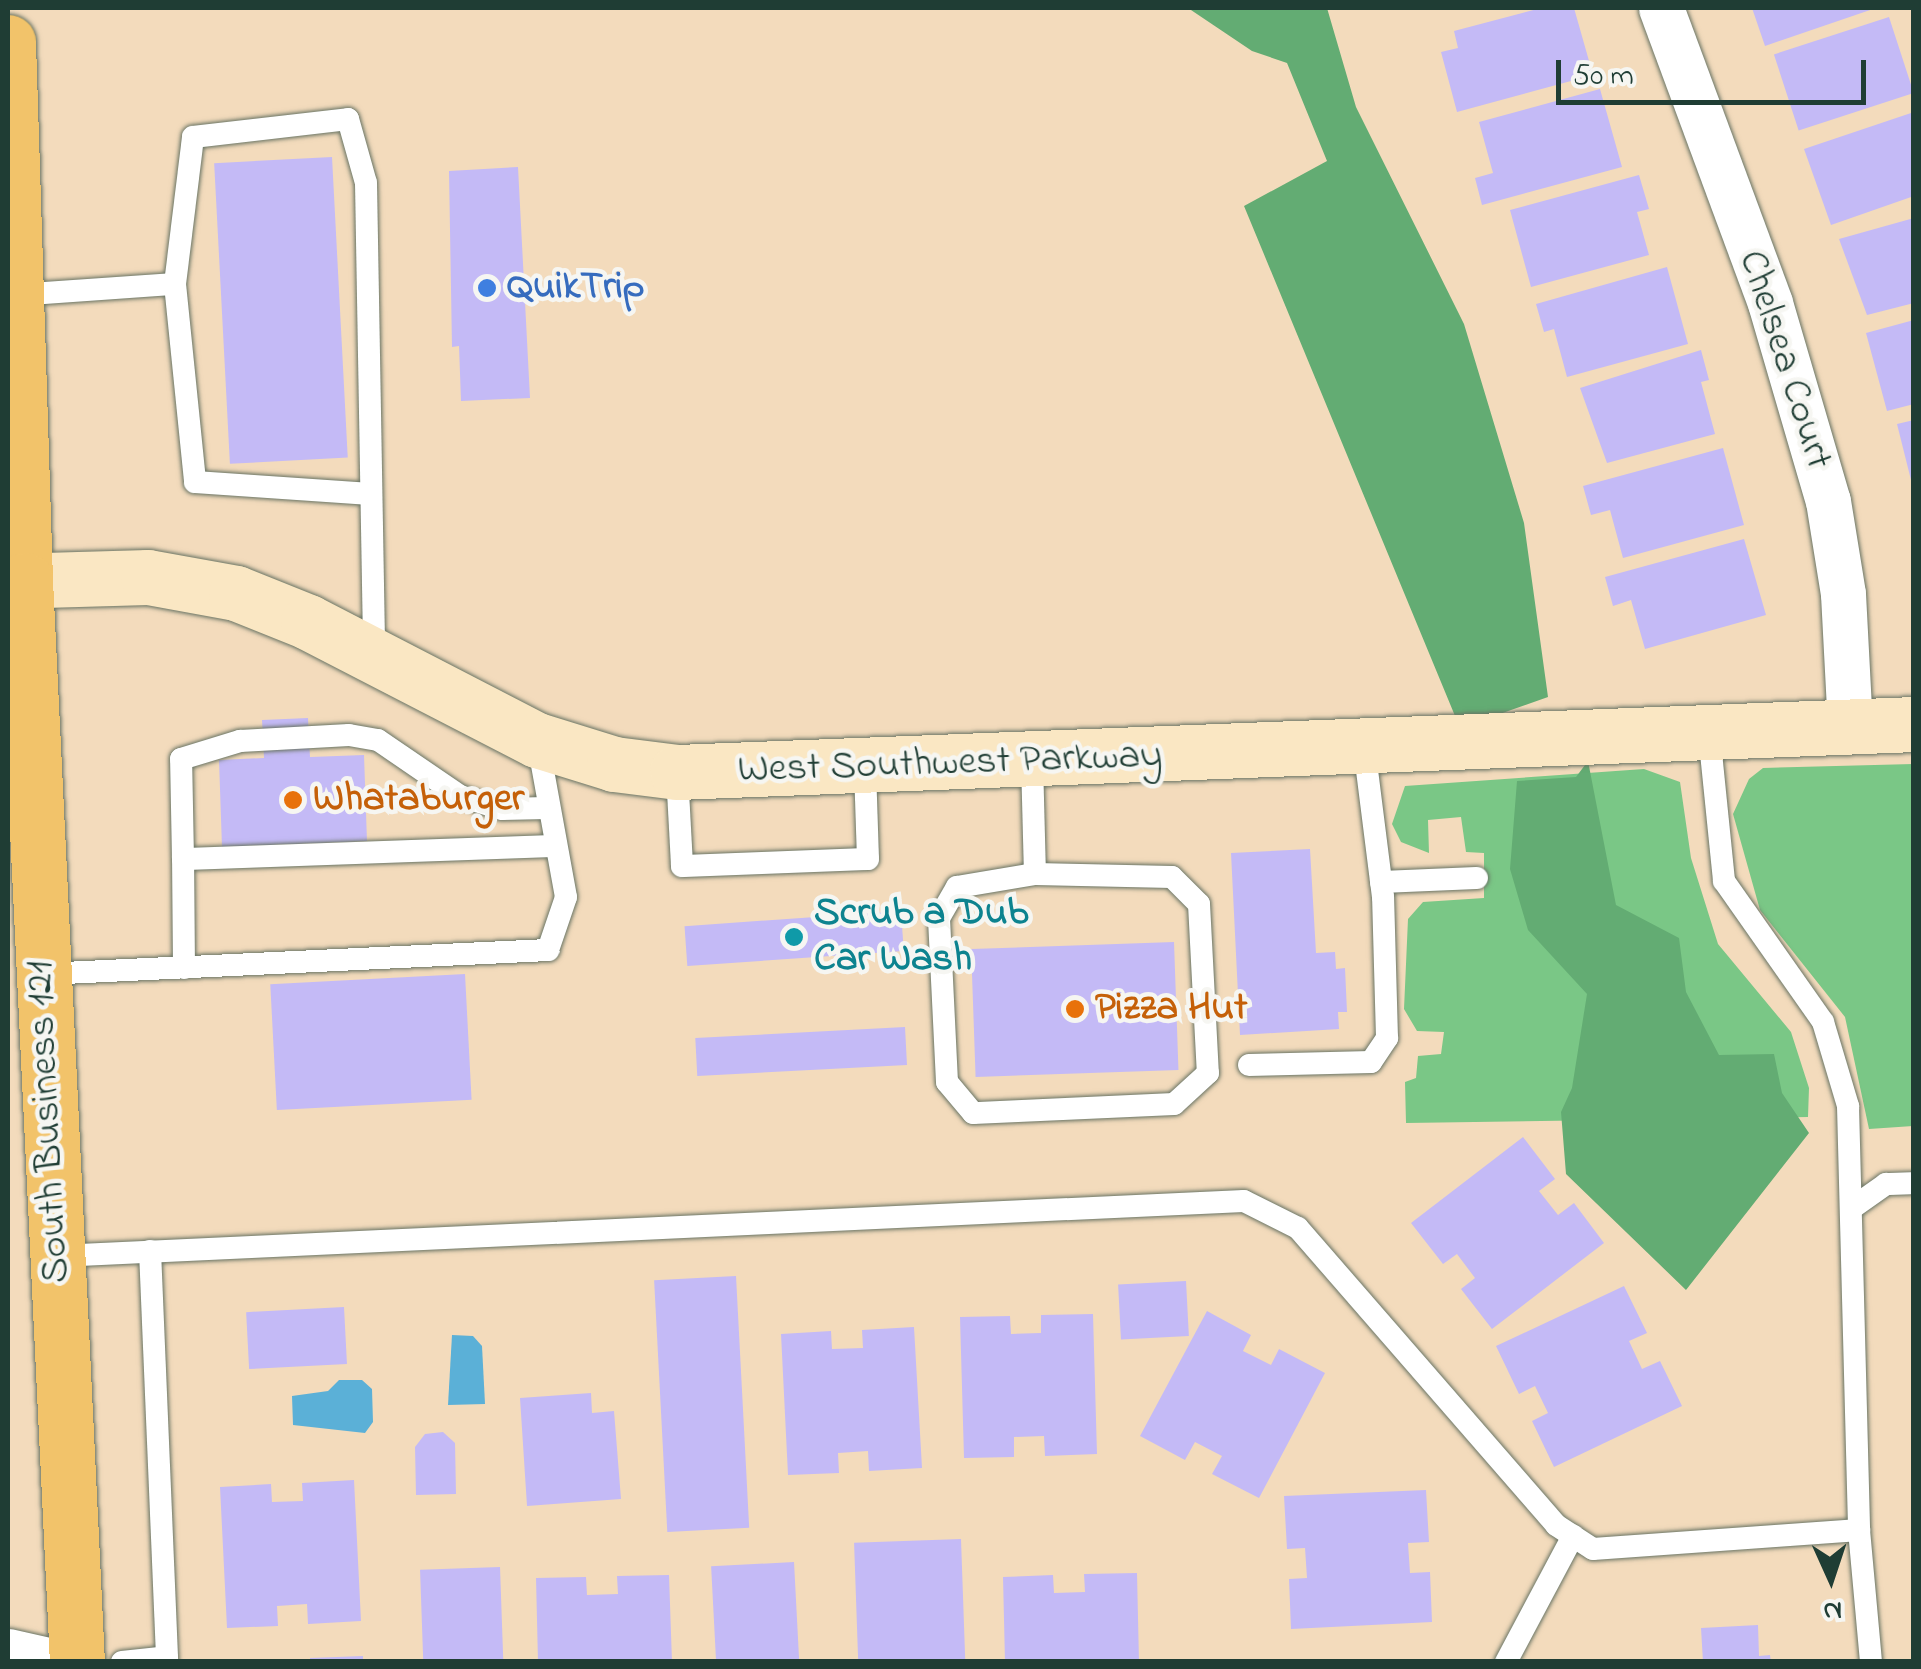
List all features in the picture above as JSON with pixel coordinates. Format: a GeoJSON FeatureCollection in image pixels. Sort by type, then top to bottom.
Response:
{"type":"FeatureCollection","features":[{"type":"Feature","properties":{"kind":"main road","name":"South Business 121"},"geometry":{"type":"LineString","coordinates":[[8,42],[16,295],[16,581],[42,974],[76,1662]]}},
{"type":"Feature","properties":{"kind":"street","name":"Chelsea Court"},"geometry":{"type":"LineString","coordinates":[[1661,8],[1770,303],[1828,501],[1843,594],[1850,726]]}},
{"type":"Feature","properties":{"kind":"street","name":"West Southwest Parkway"},"geometry":{"type":"LineString","coordinates":[[16,581],[148,577],[194,583],[272,605],[537,740],[614,764],[678,772],[864,768],[1914,724]]}},
{"type":"Feature","properties":{"kind":"street"},"geometry":{"type":"LineString","coordinates":[[8,1651],[56,1662]]}},
{"type":"Feature","properties":{"kind":"lane"},"geometry":{"type":"LineString","coordinates":[[371,494],[194,482],[176,284],[193,137],[348,119],[366,183],[374,655]]}},
{"type":"Feature","properties":{"kind":"lane"},"geometry":{"type":"LineString","coordinates":[[16,295],[176,284]]}},
{"type":"Feature","properties":{"kind":"lane"},"geometry":{"type":"LineString","coordinates":[[1709,733],[1717,859],[1755,934],[1823,1022],[1848,1106],[1858,1530],[1871,1662]]}},
{"type":"Feature","properties":{"kind":"lane"},"geometry":{"type":"LineString","coordinates":[[184,968],[180,758],[240,741],[348,734],[378,740],[460,796],[502,810],[547,808]]}},
{"type":"Feature","properties":{"kind":"lane"},"geometry":{"type":"LineString","coordinates":[[42,974],[548,950],[566,896],[537,740]]}},
{"type":"Feature","properties":{"kind":"lane"},"geometry":{"type":"LineString","coordinates":[[1249,1065],[1371,1062],[1387,1038],[1381,882],[1364,747]]}},
{"type":"Feature","properties":{"kind":"lane"},"geometry":{"type":"LineString","coordinates":[[1032,761],[1035,874]]}},
{"type":"Feature","properties":{"kind":"lane"},"geometry":{"type":"LineString","coordinates":[[678,772],[682,866],[868,859],[864,768]]}},
{"type":"Feature","properties":{"kind":"lane"},"geometry":{"type":"LineString","coordinates":[[184,858],[556,846]]}},
{"type":"Feature","properties":{"kind":"lane"},"geometry":{"type":"LineString","coordinates":[[1035,874],[1172,876],[1199,904],[1208,1073],[1174,1104],[973,1113],[947,1082],[939,918],[958,887],[1035,874]]}},
{"type":"Feature","properties":{"kind":"lane"},"geometry":{"type":"LineString","coordinates":[[1381,882],[1477,878]]}},
{"type":"Feature","properties":{"kind":"lane"},"geometry":{"type":"LineString","coordinates":[[1852,1208],[1886,1184],[1914,1183]]}},
{"type":"Feature","properties":{"kind":"lane"},"geometry":{"type":"LineString","coordinates":[[55,1256],[1244,1201],[1298,1228],[1556,1525],[1592,1549],[1858,1530]]}},
{"type":"Feature","properties":{"kind":"lane"},"geometry":{"type":"LineString","coordinates":[[122,1662],[167,1659],[150,1251]]}},
{"type":"Feature","properties":{"kind":"lane"},"geometry":{"type":"LineString","coordinates":[[1506,1662],[1573,1536]]}},
{"type":"Feature","properties":{"kind":"green space"},"geometry":{"type":"Polygon","coordinates":[[[1188,8],[1327,8],[1356,107],[1464,324],[1524,523],[1548,697],[1460,728],[1244,206],[1327,161],[1287,63],[1252,51],[1188,8]]]}},
{"type":"Feature","properties":{"kind":"green space"},"geometry":{"type":"Polygon","coordinates":[[[1588,761],[1616,905],[1679,938],[1686,992],[1719,1055],[1774,1054],[1782,1093],[1809,1133],[1686,1290],[1566,1174],[1561,1112],[1572,1088],[1587,994],[1528,930],[1510,869],[1517,781],[1576,777],[1588,761]]]}},
{"type":"Feature","properties":{"kind":"green space"},"geometry":{"type":"Polygon","coordinates":[[[1913,764],[1913,1126],[1869,1129],[1845,1017],[1760,910],[1733,814],[1749,779],[1763,768],[1913,764]]]}},
{"type":"Feature","properties":{"kind":"green space"},"geometry":{"type":"Polygon","coordinates":[[[1644,769],[1680,782],[1691,858],[1718,944],[1791,1032],[1809,1088],[1808,1117],[1406,1123],[1405,1082],[1416,1078],[1418,1056],[1441,1054],[1444,1032],[1417,1031],[1404,1009],[1408,919],[1423,902],[1484,898],[1484,853],[1466,852],[1461,817],[1428,820],[1429,853],[1401,842],[1392,824],[1405,786],[1644,769]]]}},
{"type":"Feature","properties":{"kind":"water"},"geometry":{"type":"Polygon","coordinates":[[[452,1335],[473,1336],[482,1346],[485,1404],[448,1405],[452,1335]]]}},
{"type":"Feature","properties":{"kind":"water"},"geometry":{"type":"Polygon","coordinates":[[[339,1380],[362,1380],[372,1389],[373,1422],[365,1433],[293,1425],[292,1396],[328,1391],[339,1380]]]}},
{"type":"Feature","properties":{"kind":"building"},"geometry":{"type":"Polygon","coordinates":[[[1541,8],[1574,8],[1593,75],[1457,112],[1441,52],[1458,48],[1454,31],[1541,8]]]}},
{"type":"Feature","properties":{"kind":"building"},"geometry":{"type":"Polygon","coordinates":[[[1752,8],[1876,8],[1765,46],[1752,8]]]}},
{"type":"Feature","properties":{"kind":"building"},"geometry":{"type":"Polygon","coordinates":[[[1889,17],[1914,93],[1799,130],[1774,54],[1889,17]]]}},
{"type":"Feature","properties":{"kind":"building"},"geometry":{"type":"Polygon","coordinates":[[[1600,89],[1622,167],[1482,205],[1475,178],[1493,173],[1479,122],[1600,89]]]}},
{"type":"Feature","properties":{"kind":"building"},"geometry":{"type":"Polygon","coordinates":[[[1914,112],[1914,196],[1831,225],[1804,149],[1914,112]]]}},
{"type":"Feature","properties":{"kind":"building"},"geometry":{"type":"Polygon","coordinates":[[[332,157],[348,458],[230,464],[214,163],[332,157]]]}},
{"type":"Feature","properties":{"kind":"building","name":"QuikTrip"},"geometry":{"type":"Polygon","coordinates":[[[518,167],[530,398],[461,401],[459,346],[452,347],[449,171],[518,167]]]}},
{"type":"Feature","properties":{"kind":"building"},"geometry":{"type":"Polygon","coordinates":[[[1639,175],[1649,209],[1637,212],[1649,255],[1531,287],[1510,210],[1639,175]]]}},
{"type":"Feature","properties":{"kind":"building"},"geometry":{"type":"Polygon","coordinates":[[[1914,218],[1914,303],[1867,315],[1839,239],[1914,218]]]}},
{"type":"Feature","properties":{"kind":"building"},"geometry":{"type":"Polygon","coordinates":[[[1667,267],[1688,344],[1567,377],[1554,329],[1544,332],[1536,304],[1667,267]]]}},
{"type":"Feature","properties":{"kind":"building"},"geometry":{"type":"Polygon","coordinates":[[[1914,320],[1914,404],[1887,411],[1866,333],[1914,320]]]}},
{"type":"Feature","properties":{"kind":"building"},"geometry":{"type":"Polygon","coordinates":[[[1701,350],[1709,380],[1701,382],[1715,434],[1607,463],[1580,388],[1701,350]]]}},
{"type":"Feature","properties":{"kind":"building"},"geometry":{"type":"Polygon","coordinates":[[[1914,420],[1914,484],[1912,484],[1897,424],[1914,420]]]}},
{"type":"Feature","properties":{"kind":"building"},"geometry":{"type":"Polygon","coordinates":[[[1723,448],[1744,525],[1623,558],[1610,510],[1591,515],[1583,486],[1723,448]]]}},
{"type":"Feature","properties":{"kind":"building"},"geometry":{"type":"Polygon","coordinates":[[[1744,539],[1766,615],[1645,649],[1631,600],[1613,606],[1605,577],[1744,539]]]}},
{"type":"Feature","properties":{"kind":"building","name":"Whataburger"},"geometry":{"type":"Polygon","coordinates":[[[308,718],[310,757],[364,755],[367,841],[222,847],[219,760],[264,758],[262,720],[308,718]]]}},
{"type":"Feature","properties":{"kind":"building"},"geometry":{"type":"Polygon","coordinates":[[[1310,849],[1316,953],[1335,952],[1336,969],[1345,968],[1347,1012],[1338,1012],[1339,1029],[1240,1035],[1231,853],[1310,849]]]}},
{"type":"Feature","properties":{"kind":"building","name":"Scrub a Dub Car Wash"},"geometry":{"type":"Polygon","coordinates":[[[901,911],[904,951],[687,966],[685,926],[901,911]]]}},
{"type":"Feature","properties":{"kind":"building","name":"Pizza Hut"},"geometry":{"type":"Polygon","coordinates":[[[1174,942],[1178,1070],[976,1077],[971,949],[1174,942]]]}},
{"type":"Feature","properties":{"kind":"building"},"geometry":{"type":"Polygon","coordinates":[[[465,974],[472,1100],[277,1110],[270,984],[465,974]]]}},
{"type":"Feature","properties":{"kind":"building","name":"Scrub a Dub Car Wash"},"geometry":{"type":"Polygon","coordinates":[[[905,1027],[907,1065],[697,1076],[695,1038],[905,1027]]]}},
{"type":"Feature","properties":{"kind":"building"},"geometry":{"type":"Polygon","coordinates":[[[1523,1137],[1555,1179],[1539,1191],[1558,1215],[1574,1203],[1604,1243],[1492,1329],[1461,1289],[1475,1278],[1457,1254],[1443,1264],[1411,1223],[1523,1137]]]}},
{"type":"Feature","properties":{"kind":"building"},"geometry":{"type":"Polygon","coordinates":[[[736,1276],[749,1528],[667,1532],[654,1280],[736,1276]]]}},
{"type":"Feature","properties":{"kind":"building"},"geometry":{"type":"Polygon","coordinates":[[[1186,1281],[1189,1336],[1121,1339],[1118,1285],[1186,1281]]]}},
{"type":"Feature","properties":{"kind":"building"},"geometry":{"type":"Polygon","coordinates":[[[1624,1286],[1647,1333],[1629,1341],[1642,1369],[1660,1361],[1682,1406],[1554,1467],[1532,1421],[1548,1413],[1535,1386],[1519,1394],[1496,1346],[1624,1286]]]}},
{"type":"Feature","properties":{"kind":"building"},"geometry":{"type":"Polygon","coordinates":[[[344,1307],[347,1364],[249,1369],[246,1312],[344,1307]]]}},
{"type":"Feature","properties":{"kind":"building"},"geometry":{"type":"Polygon","coordinates":[[[1207,1311],[1251,1335],[1243,1351],[1271,1365],[1279,1349],[1325,1373],[1259,1498],[1212,1474],[1222,1456],[1195,1442],[1185,1460],[1140,1436],[1207,1311]]]}},
{"type":"Feature","properties":{"kind":"building"},"geometry":{"type":"Polygon","coordinates":[[[1093,1314],[1097,1454],[1045,1456],[1044,1436],[1014,1437],[1014,1457],[964,1458],[960,1317],[1010,1316],[1011,1334],[1041,1333],[1041,1315],[1093,1314]]]}},
{"type":"Feature","properties":{"kind":"building"},"geometry":{"type":"Polygon","coordinates":[[[914,1327],[922,1468],[869,1471],[868,1451],[838,1453],[839,1473],[788,1475],[781,1334],[831,1331],[832,1349],[863,1348],[862,1330],[914,1327]]]}},
{"type":"Feature","properties":{"kind":"building"},"geometry":{"type":"Polygon","coordinates":[[[591,1393],[592,1413],[614,1411],[621,1499],[527,1506],[520,1398],[591,1393]]]}},
{"type":"Feature","properties":{"kind":"building"},"geometry":{"type":"Polygon","coordinates":[[[443,1432],[455,1443],[456,1494],[416,1495],[415,1447],[425,1434],[443,1432]]]}},
{"type":"Feature","properties":{"kind":"building"},"geometry":{"type":"Polygon","coordinates":[[[354,1480],[361,1621],[308,1624],[307,1604],[277,1606],[278,1626],[227,1628],[220,1487],[271,1484],[272,1502],[303,1501],[302,1483],[354,1480]]]}},
{"type":"Feature","properties":{"kind":"building"},"geometry":{"type":"Polygon","coordinates":[[[1426,1490],[1429,1542],[1408,1543],[1410,1573],[1430,1572],[1432,1622],[1291,1629],[1289,1579],[1307,1578],[1305,1548],[1287,1549],[1284,1496],[1426,1490]]]}},
{"type":"Feature","properties":{"kind":"building"},"geometry":{"type":"Polygon","coordinates":[[[961,1539],[965,1662],[858,1662],[854,1543],[961,1539]]]}},
{"type":"Feature","properties":{"kind":"building"},"geometry":{"type":"Polygon","coordinates":[[[794,1562],[799,1662],[716,1662],[711,1566],[794,1562]]]}},
{"type":"Feature","properties":{"kind":"building"},"geometry":{"type":"Polygon","coordinates":[[[500,1567],[503,1662],[423,1662],[420,1570],[500,1567]]]}},
{"type":"Feature","properties":{"kind":"building"},"geometry":{"type":"Polygon","coordinates":[[[1137,1573],[1139,1662],[1005,1662],[1003,1577],[1053,1575],[1054,1593],[1085,1592],[1084,1574],[1137,1573]]]}},
{"type":"Feature","properties":{"kind":"building"},"geometry":{"type":"Polygon","coordinates":[[[669,1575],[672,1662],[538,1662],[536,1578],[586,1577],[587,1595],[618,1594],[617,1576],[669,1575]]]}},
{"type":"Feature","properties":{"kind":"building"},"geometry":{"type":"Polygon","coordinates":[[[1758,1625],[1759,1656],[1770,1655],[1771,1662],[1703,1662],[1701,1628],[1758,1625]]]}},
{"type":"Feature","properties":{"kind":"building"},"geometry":{"type":"Polygon","coordinates":[[[363,1656],[363,1662],[310,1662],[310,1658],[363,1656]]]}},
{"type":"Feature","properties":{"kind":"place","name":"QuikTrip"},"geometry":{"type":"Point","coordinates":[487,288]}},
{"type":"Feature","properties":{"kind":"place","name":"Whataburger"},"geometry":{"type":"Point","coordinates":[293,800]}},
{"type":"Feature","properties":{"kind":"place","name":"Scrub a Dub Car Wash"},"geometry":{"type":"Point","coordinates":[794,937]}},
{"type":"Feature","properties":{"kind":"place","name":"Pizza Hut"},"geometry":{"type":"Point","coordinates":[1075,1009]}}]}
